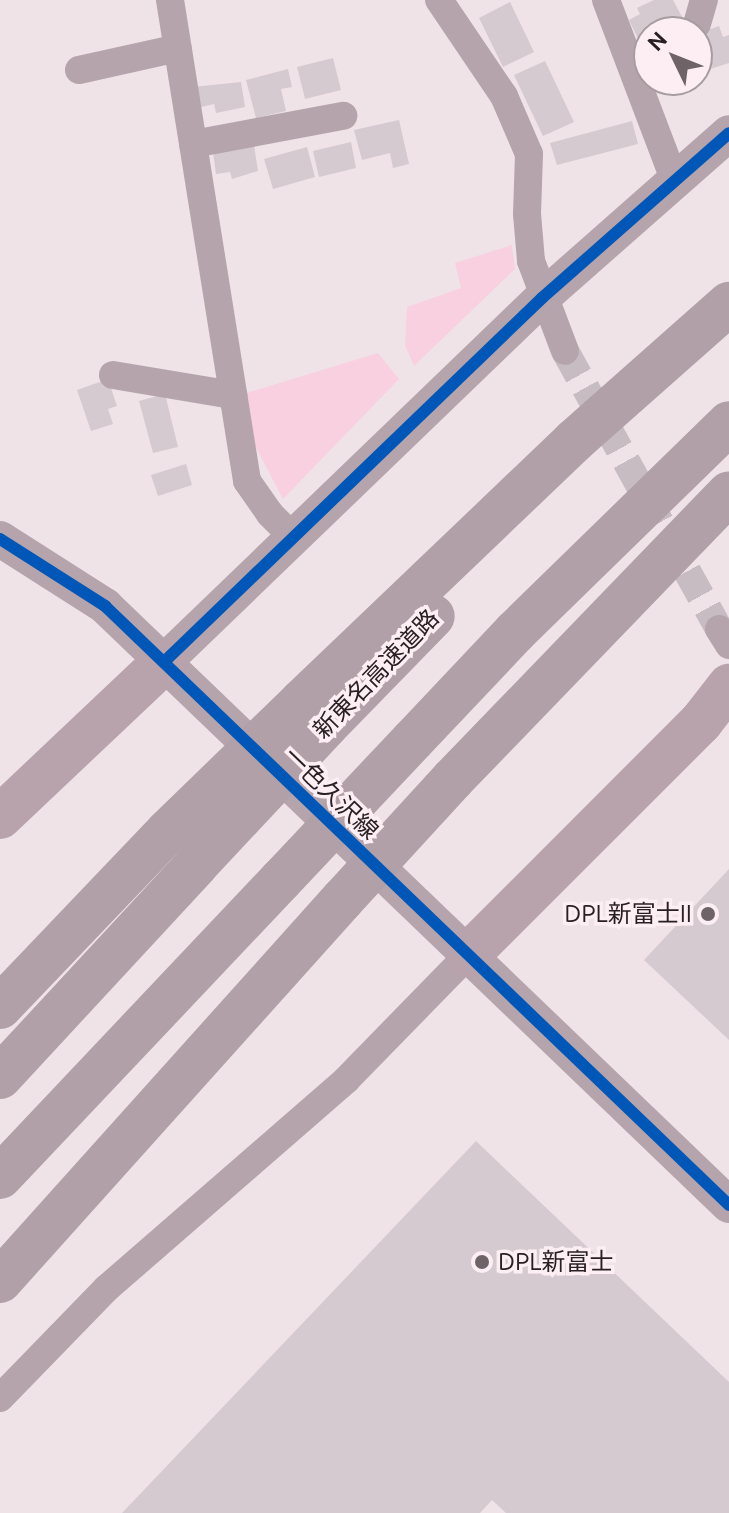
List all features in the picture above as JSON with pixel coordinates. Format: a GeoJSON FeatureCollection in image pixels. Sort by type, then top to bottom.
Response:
{"type":"FeatureCollection","features":[{"type":"Feature","properties":{"kind":"highway"},"geometry":{"type":"LineString","coordinates":[[0,1007],[168,831],[314,714],[574,441],[729,304]]}},
{"type":"Feature","properties":{"kind":"highway","name":"新東名高速道路"},"geometry":{"type":"LineString","coordinates":[[0,1077],[196,865],[314,714],[729,315]]}},
{"type":"Feature","properties":{"kind":"highway"},"geometry":{"type":"LineString","coordinates":[[0,1177],[515,632],[729,423]]}},
{"type":"Feature","properties":{"kind":"highway"},"geometry":{"type":"LineString","coordinates":[[0,1281],[453,779],[729,493]]}},
{"type":"Feature","properties":{"kind":"main road"},"geometry":{"type":"LineString","coordinates":[[0,817],[164,662]]}},
{"type":"Feature","properties":{"kind":"main road"},"geometry":{"type":"LineString","coordinates":[[468,955],[701,722],[729,686]]}},
{"type":"Feature","properties":{"kind":"street"},"geometry":{"type":"LineString","coordinates":[[170,0],[247,481],[270,514],[295,539]]}},
{"type":"Feature","properties":{"kind":"street"},"geometry":{"type":"LineString","coordinates":[[439,0],[504,96],[529,154],[527,214],[531,261],[542,298],[565,351]]}},
{"type":"Feature","properties":{"kind":"street"},"geometry":{"type":"LineString","coordinates":[[606,0],[674,179]]}},
{"type":"Feature","properties":{"kind":"street"},"geometry":{"type":"LineString","coordinates":[[79,70],[178,48]]}},
{"type":"Feature","properties":{"kind":"street"},"geometry":{"type":"LineString","coordinates":[[193,144],[343,116]]}},
{"type":"Feature","properties":{"kind":"street"},"geometry":{"type":"LineString","coordinates":[[164,662],[542,298],[729,133]]}},
{"type":"Feature","properties":{"kind":"street"},"geometry":{"type":"LineString","coordinates":[[113,375],[233,395]]}},
{"type":"Feature","properties":{"kind":"street","name":"一色久沢線"},"geometry":{"type":"LineString","coordinates":[[0,539],[105,606],[729,1205]]}},
{"type":"Feature","properties":{"kind":"street"},"geometry":{"type":"LineString","coordinates":[[0,1398],[107,1288],[346,1080],[468,955]]}},
{"type":"Feature","properties":{"kind":"shaded area"},"geometry":{"type":"Polygon","coordinates":[[[512,245],[515,269],[414,366],[405,345],[407,307],[461,288],[455,263],[512,245]]]}},
{"type":"Feature","properties":{"kind":"shaded area"},"geometry":{"type":"Polygon","coordinates":[[[378,353],[399,379],[283,499],[252,440],[243,394],[378,353]]]}},
{"type":"Feature","properties":{"kind":"building"},"geometry":{"type":"Polygon","coordinates":[[[654,0],[673,0],[682,16],[636,16],[640,14],[637,8],[654,0]]]}},
{"type":"Feature","properties":{"kind":"building"},"geometry":{"type":"Polygon","coordinates":[[[510,2],[534,52],[503,67],[479,18],[510,2]]]}},
{"type":"Feature","properties":{"kind":"building"},"geometry":{"type":"Polygon","coordinates":[[[719,26],[723,37],[729,35],[729,63],[713,68],[713,28],[719,26]]]}},
{"type":"Feature","properties":{"kind":"building"},"geometry":{"type":"Polygon","coordinates":[[[333,58],[341,90],[305,99],[297,67],[333,58]]]}},
{"type":"Feature","properties":{"kind":"building"},"geometry":{"type":"Polygon","coordinates":[[[545,61],[574,122],[543,136],[514,75],[545,61]]]}},
{"type":"Feature","properties":{"kind":"building"},"geometry":{"type":"Polygon","coordinates":[[[288,69],[292,87],[281,89],[286,111],[256,118],[246,80],[288,69]]]}},
{"type":"Feature","properties":{"kind":"building"},"geometry":{"type":"Polygon","coordinates":[[[241,82],[245,107],[216,113],[214,104],[197,108],[193,87],[241,82]]]}},
{"type":"Feature","properties":{"kind":"building"},"geometry":{"type":"Polygon","coordinates":[[[399,120],[409,164],[393,168],[390,153],[362,160],[354,130],[399,120]]]}},
{"type":"Feature","properties":{"kind":"building"},"geometry":{"type":"Polygon","coordinates":[[[632,121],[638,144],[557,165],[550,143],[632,121]]]}},
{"type":"Feature","properties":{"kind":"building"},"geometry":{"type":"Polygon","coordinates":[[[351,142],[356,168],[319,177],[313,151],[351,142]]]}},
{"type":"Feature","properties":{"kind":"building"},"geometry":{"type":"Polygon","coordinates":[[[254,145],[258,171],[232,179],[230,172],[216,174],[213,152],[254,145]]]}},
{"type":"Feature","properties":{"kind":"building"},"geometry":{"type":"Polygon","coordinates":[[[307,147],[315,177],[273,189],[264,159],[307,147]]]}},
{"type":"Feature","properties":{"kind":"building"},"geometry":{"type":"Polygon","coordinates":[[[108,379],[117,406],[108,409],[113,424],[91,431],[77,390],[108,379]]]}},
{"type":"Feature","properties":{"kind":"building"},"geometry":{"type":"Polygon","coordinates":[[[165,394],[178,447],[153,453],[139,401],[165,394]]]}},
{"type":"Feature","properties":{"kind":"building"},"geometry":{"type":"Polygon","coordinates":[[[186,464],[192,485],[158,496],[151,475],[186,464]]]}},
{"type":"Feature","properties":{"kind":"building","name":"DPL新富士II"},"geometry":{"type":"Polygon","coordinates":[[[729,869],[729,1040],[644,960],[729,869]]]}},
{"type":"Feature","properties":{"kind":"building","name":"DPL新富士"},"geometry":{"type":"Polygon","coordinates":[[[476,1141],[729,1382],[729,1513],[506,1513],[492,1500],[480,1513],[122,1513],[476,1141]]]}},
{"type":"Feature","properties":{"kind":"tunnel"},"geometry":{"type":"LineString","coordinates":[[565,351],[719,629]]}},
{"type":"Feature","properties":{"kind":"cycle path"},"geometry":{"type":"LineString","coordinates":[[164,662],[542,298],[729,133]]}},
{"type":"Feature","properties":{"kind":"cycle path"},"geometry":{"type":"LineString","coordinates":[[0,539],[105,606],[729,1205]]}},
{"type":"Feature","properties":{"kind":"place","name":"DPL新富士II"},"geometry":{"type":"Point","coordinates":[708,914]}},
{"type":"Feature","properties":{"kind":"place","name":"DPL新富士"},"geometry":{"type":"Point","coordinates":[482,1262]}}]}
